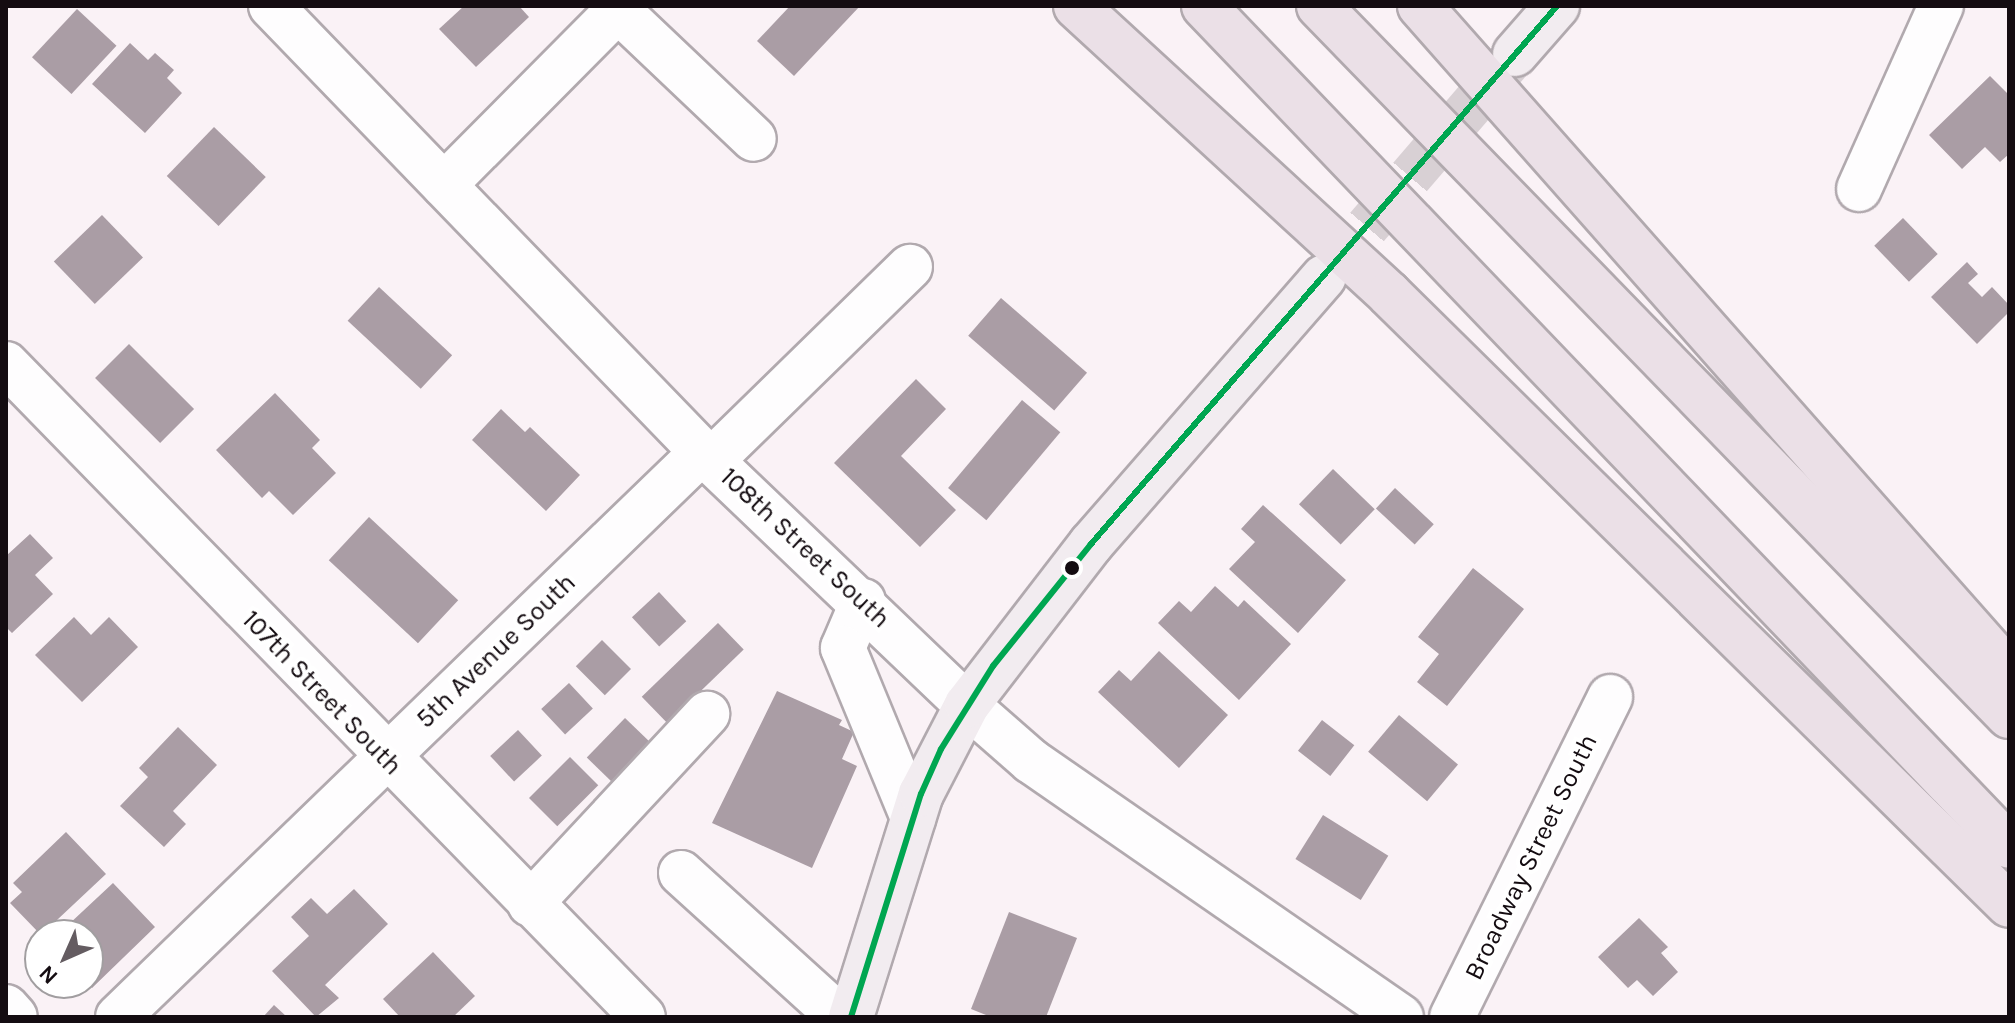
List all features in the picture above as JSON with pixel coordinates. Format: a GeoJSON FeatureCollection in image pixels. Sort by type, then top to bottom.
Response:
{"type":"FeatureCollection","features":[{"type":"Feature","properties":{"kind":"highway"},"geometry":{"type":"LineString","coordinates":[[1076,6],[1389,294],[2009,905]]}},
{"type":"Feature","properties":{"kind":"highway"},"geometry":{"type":"LineString","coordinates":[[1204,6],[2009,846]]}},
{"type":"Feature","properties":{"kind":"highway"},"geometry":{"type":"LineString","coordinates":[[1319,6],[2009,716]]}},
{"type":"Feature","properties":{"kind":"highway"},"geometry":{"type":"LineString","coordinates":[[1420,6],[2009,672]]}},
{"type":"Feature","properties":{"kind":"main road"},"geometry":{"type":"LineString","coordinates":[[1515,54],[1557,6]]}},
{"type":"Feature","properties":{"kind":"main road"},"geometry":{"type":"LineString","coordinates":[[851,1017],[913,818],[941,749],[967,705],[1091,544],[1324,277]]}},
{"type":"Feature","properties":{"kind":"street","name":"108th Street South"},"geometry":{"type":"LineString","coordinates":[[271,6],[706,456],[863,601],[967,705],[1031,761],[1401,1017]]}},
{"type":"Feature","properties":{"kind":"street"},"geometry":{"type":"LineString","coordinates":[[1859,189],[1941,6]]}},
{"type":"Feature","properties":{"kind":"street"},"geometry":{"type":"LineString","coordinates":[[444,185],[618,10],[754,139]]}},
{"type":"Feature","properties":{"kind":"street","name":"5th Avenue South"},"geometry":{"type":"LineString","coordinates":[[118,1017],[385,758],[910,267]]}},
{"type":"Feature","properties":{"kind":"street","name":"107th Street South"},"geometry":{"type":"LineString","coordinates":[[6,364],[385,758],[643,1017]]}},
{"type":"Feature","properties":{"kind":"street"},"geometry":{"type":"LineString","coordinates":[[863,601],[843,648],[913,818]]}},
{"type":"Feature","properties":{"kind":"street","name":"Broadway Street South"},"geometry":{"type":"LineString","coordinates":[[1452,1017],[1610,697]]}},
{"type":"Feature","properties":{"kind":"street"},"geometry":{"type":"LineString","coordinates":[[530,904],[707,714]]}},
{"type":"Feature","properties":{"kind":"street"},"geometry":{"type":"LineString","coordinates":[[681,873],[840,1017]]}},
{"type":"Feature","properties":{"kind":"street"},"geometry":{"type":"LineString","coordinates":[[6,1007],[15,1017]]}},
{"type":"Feature","properties":{"kind":"building"},"geometry":{"type":"Polygon","coordinates":[[[464,6],[519,6],[529,17],[476,67],[439,29],[464,6]]]}},
{"type":"Feature","properties":{"kind":"building"},"geometry":{"type":"Polygon","coordinates":[[[790,6],[860,6],[794,76],[757,41],[790,6]]]}},
{"type":"Feature","properties":{"kind":"building"},"geometry":{"type":"Polygon","coordinates":[[[77,9],[116,46],[71,94],[32,57],[77,9]]]}},
{"type":"Feature","properties":{"kind":"building"},"geometry":{"type":"Polygon","coordinates":[[[130,43],[148,60],[155,53],[174,70],[167,78],[182,93],[145,133],[92,84],[130,43]]]}},
{"type":"Feature","properties":{"kind":"building"},"geometry":{"type":"Polygon","coordinates":[[[1990,76],[2009,95],[2009,154],[2000,162],[1985,147],[1962,169],[1929,135],[1990,76]]]}},
{"type":"Feature","properties":{"kind":"building"},"geometry":{"type":"Polygon","coordinates":[[[214,127],[266,177],[219,226],[167,176],[214,127]]]}},
{"type":"Feature","properties":{"kind":"building"},"geometry":{"type":"Polygon","coordinates":[[[102,215],[143,257],[95,304],[54,262],[102,215]]]}},
{"type":"Feature","properties":{"kind":"building"},"geometry":{"type":"Polygon","coordinates":[[[1903,218],[1938,254],[1909,282],[1874,246],[1903,218]]]}},
{"type":"Feature","properties":{"kind":"building"},"geometry":{"type":"Polygon","coordinates":[[[1967,262],[1978,274],[1968,283],[1982,297],[1992,287],[2009,305],[2009,312],[1977,344],[1931,297],[1967,262]]]}},
{"type":"Feature","properties":{"kind":"building"},"geometry":{"type":"Polygon","coordinates":[[[379,287],[452,355],[421,389],[348,321],[379,287]]]}},
{"type":"Feature","properties":{"kind":"building"},"geometry":{"type":"Polygon","coordinates":[[[1001,298],[1087,373],[1054,411],[968,336],[1001,298]]]}},
{"type":"Feature","properties":{"kind":"building"},"geometry":{"type":"Polygon","coordinates":[[[129,344],[194,409],[160,443],[95,378],[129,344]]]}},
{"type":"Feature","properties":{"kind":"building"},"geometry":{"type":"Polygon","coordinates":[[[916,379],[946,409],[901,456],[956,510],[920,547],[834,463],[916,379]]]}},
{"type":"Feature","properties":{"kind":"building"},"geometry":{"type":"Polygon","coordinates":[[[275,393],[320,440],[312,448],[336,473],[293,515],[269,491],[262,498],[216,450],[275,393]]]}},
{"type":"Feature","properties":{"kind":"building"},"geometry":{"type":"Polygon","coordinates":[[[1022,400],[1060,432],[986,520],[948,488],[1022,400]]]}},
{"type":"Feature","properties":{"kind":"building"},"geometry":{"type":"Polygon","coordinates":[[[501,409],[525,432],[530,427],[580,475],[546,511],[472,440],[501,409]]]}},
{"type":"Feature","properties":{"kind":"building"},"geometry":{"type":"Polygon","coordinates":[[[1333,469],[1375,509],[1341,545],[1299,504],[1333,469]]]}},
{"type":"Feature","properties":{"kind":"building"},"geometry":{"type":"Polygon","coordinates":[[[1395,488],[1434,524],[1415,545],[1376,508],[1395,488]]]}},
{"type":"Feature","properties":{"kind":"building"},"geometry":{"type":"Polygon","coordinates":[[[1263,505],[1346,580],[1298,633],[1229,569],[1255,542],[1241,529],[1263,505]]]}},
{"type":"Feature","properties":{"kind":"building"},"geometry":{"type":"Polygon","coordinates":[[[369,517],[458,600],[418,643],[329,560],[369,517]]]}},
{"type":"Feature","properties":{"kind":"building"},"geometry":{"type":"Polygon","coordinates":[[[30,534],[53,558],[35,575],[53,594],[12,633],[6,627],[6,556],[30,534]]]}},
{"type":"Feature","properties":{"kind":"building"},"geometry":{"type":"Polygon","coordinates":[[[1473,568],[1524,609],[1447,706],[1417,682],[1439,654],[1418,637],[1473,568]]]}},
{"type":"Feature","properties":{"kind":"building"},"geometry":{"type":"Polygon","coordinates":[[[1215,586],[1238,607],[1244,600],[1291,644],[1239,700],[1158,623],[1179,601],[1191,612],[1215,586]]]}},
{"type":"Feature","properties":{"kind":"building"},"geometry":{"type":"Polygon","coordinates":[[[659,592],[686,621],[659,646],[632,617],[659,592]]]}},
{"type":"Feature","properties":{"kind":"building"},"geometry":{"type":"Polygon","coordinates":[[[74,617],[91,635],[109,617],[138,647],[82,702],[35,655],[74,617]]]}},
{"type":"Feature","properties":{"kind":"building"},"geometry":{"type":"Polygon","coordinates":[[[718,623],[744,650],[667,723],[642,697],[718,623]]]}},
{"type":"Feature","properties":{"kind":"building"},"geometry":{"type":"Polygon","coordinates":[[[602,640],[631,669],[605,695],[576,666],[602,640]]]}},
{"type":"Feature","properties":{"kind":"building"},"geometry":{"type":"Polygon","coordinates":[[[1159,651],[1228,715],[1179,768],[1098,692],[1119,670],[1131,681],[1159,651]]]}},
{"type":"Feature","properties":{"kind":"building"},"geometry":{"type":"Polygon","coordinates":[[[569,683],[593,709],[565,735],[541,709],[569,683]]]}},
{"type":"Feature","properties":{"kind":"building"},"geometry":{"type":"Polygon","coordinates":[[[777,691],[842,720],[839,725],[854,732],[842,759],[857,766],[812,868],[712,823],[777,691]]]}},
{"type":"Feature","properties":{"kind":"building"},"geometry":{"type":"Polygon","coordinates":[[[1399,715],[1458,764],[1427,801],[1368,752],[1399,715]]]}},
{"type":"Feature","properties":{"kind":"building"},"geometry":{"type":"Polygon","coordinates":[[[625,718],[650,742],[612,782],[587,758],[625,718]]]}},
{"type":"Feature","properties":{"kind":"building"},"geometry":{"type":"Polygon","coordinates":[[[1322,720],[1354,745],[1330,776],[1298,751],[1322,720]]]}},
{"type":"Feature","properties":{"kind":"building"},"geometry":{"type":"Polygon","coordinates":[[[178,727],[217,765],[173,811],[186,824],[164,847],[120,806],[148,777],[139,768],[178,727]]]}},
{"type":"Feature","properties":{"kind":"building"},"geometry":{"type":"Polygon","coordinates":[[[518,730],[542,756],[514,782],[490,756],[518,730]]]}},
{"type":"Feature","properties":{"kind":"building"},"geometry":{"type":"Polygon","coordinates":[[[570,757],[598,785],[557,826],[529,798],[570,757]]]}},
{"type":"Feature","properties":{"kind":"building"},"geometry":{"type":"Polygon","coordinates":[[[1323,815],[1388,856],[1361,900],[1295,859],[1323,815]]]}},
{"type":"Feature","properties":{"kind":"building"},"geometry":{"type":"Polygon","coordinates":[[[66,832],[106,874],[58,919],[26,919],[10,903],[22,892],[13,883],[66,832]]]}},
{"type":"Feature","properties":{"kind":"building"},"geometry":{"type":"Polygon","coordinates":[[[113,883],[155,927],[104,976],[104,919],[74,919],[113,883]]]}},
{"type":"Feature","properties":{"kind":"building"},"geometry":{"type":"Polygon","coordinates":[[[354,889],[388,924],[325,985],[339,998],[316,1017],[272,971],[309,936],[291,917],[311,898],[327,914],[354,889]]]}},
{"type":"Feature","properties":{"kind":"building"},"geometry":{"type":"Polygon","coordinates":[[[1009,912],[1077,938],[1046,1017],[991,1017],[971,1009],[1009,912]]]}},
{"type":"Feature","properties":{"kind":"building"},"geometry":{"type":"Polygon","coordinates":[[[1639,918],[1668,947],[1661,953],[1678,972],[1653,996],[1637,980],[1628,988],[1598,957],[1639,918]]]}},
{"type":"Feature","properties":{"kind":"building"},"geometry":{"type":"Polygon","coordinates":[[[433,952],[475,996],[453,1017],[400,1017],[383,999],[433,952]]]}},
{"type":"Feature","properties":{"kind":"building"},"geometry":{"type":"Polygon","coordinates":[[[274,1005],[287,1017],[263,1017],[274,1005]]]}},
{"type":"Feature","properties":{"kind":"tunnel"},"geometry":{"type":"LineString","coordinates":[[1324,277],[1513,57]]}},
{"type":"Feature","properties":{"kind":"transit line"},"geometry":{"type":"LineString","coordinates":[[851,1017],[921,794],[941,749],[993,666],[1091,544],[1557,6]]}}]}
